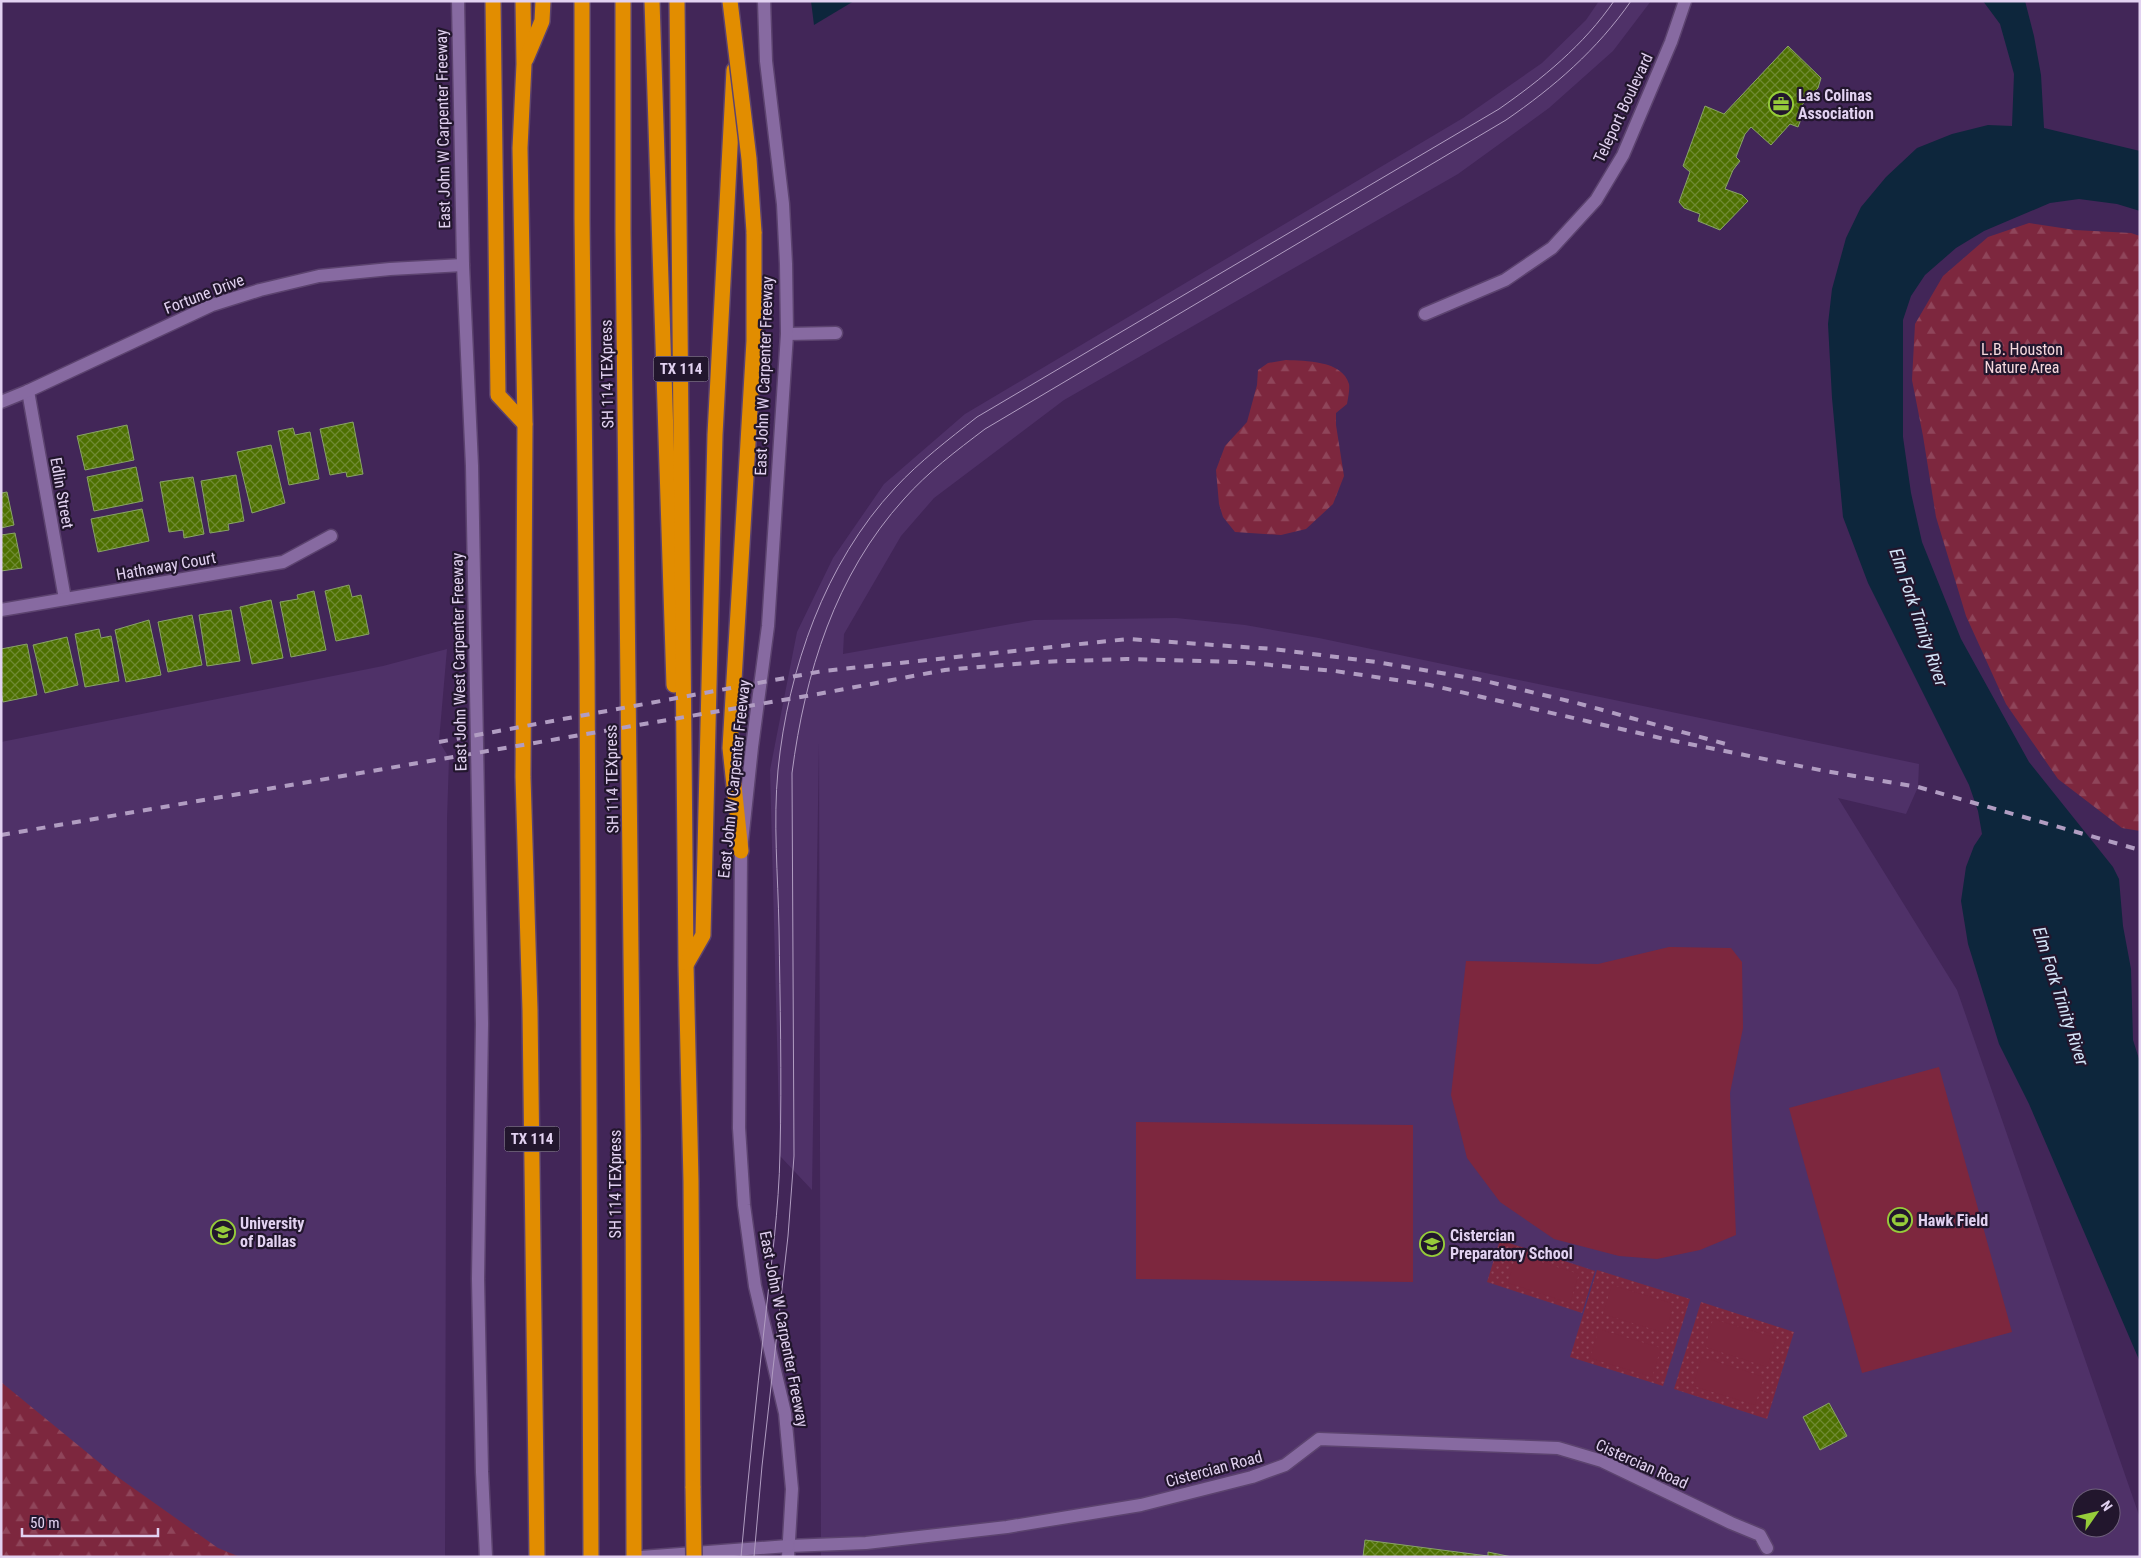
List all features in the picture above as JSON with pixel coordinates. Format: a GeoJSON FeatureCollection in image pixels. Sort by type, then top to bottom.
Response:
{"type":"FeatureCollection","features":[{"type":"Feature","properties":{"kind":"highway"},"geometry":{"type":"LineString","coordinates":[[493,1],[498,395],[526,424]]}},
{"type":"Feature","properties":{"kind":"highway","name":"TX 114"},"geometry":{"type":"LineString","coordinates":[[523,1],[524,64],[520,148],[526,424],[523,777],[530,1029],[537,1557]]}},
{"type":"Feature","properties":{"kind":"highway"},"geometry":{"type":"LineString","coordinates":[[524,64],[542,21],[543,1]]}},
{"type":"Feature","properties":{"kind":"highway","name":"SH 114 TEXpress"},"geometry":{"type":"LineString","coordinates":[[582,1],[591,1557]]}},
{"type":"Feature","properties":{"kind":"highway","name":"SH 114 TEXpress"},"geometry":{"type":"LineString","coordinates":[[623,1],[623,232],[632,1124],[634,1557]]}},
{"type":"Feature","properties":{"kind":"highway"},"geometry":{"type":"LineString","coordinates":[[652,1],[674,690],[684,738]]}},
{"type":"Feature","properties":{"kind":"highway","name":"TX 114"},"geometry":{"type":"LineString","coordinates":[[678,1],[686,965],[692,1181],[690,1311],[694,1557]]}},
{"type":"Feature","properties":{"kind":"highway"},"geometry":{"type":"LineString","coordinates":[[730,1],[749,159],[754,232],[754,341],[730,748],[741,851]]}},
{"type":"Feature","properties":{"kind":"highway"},"geometry":{"type":"LineString","coordinates":[[686,965],[703,935],[715,435],[737,1]]}},
{"type":"Feature","properties":{"kind":"main road","name":"East John W Carpenter Freeway"},"geometry":{"type":"LineString","coordinates":[[458,1],[463,265],[472,466]]}},
{"type":"Feature","properties":{"kind":"main road","name":"East John W Carpenter Freeway"},"geometry":{"type":"LineString","coordinates":[[764,1],[766,61],[783,204],[787,334],[768,626],[741,851],[739,1128],[744,1206],[755,1286],[786,1413],[792,1489],[788,1551]]}},
{"type":"Feature","properties":{"kind":"main road","name":"Teleport Boulevard"},"geometry":{"type":"LineString","coordinates":[[1425,314],[1504,280],[1552,248],[1596,200],[1623,154],[1671,42],[1685,1]]}},
{"type":"Feature","properties":{"kind":"main road","name":"Fortune Drive"},"geometry":{"type":"LineString","coordinates":[[1,402],[28,392],[212,305],[260,290],[320,276],[390,269],[463,265]]}},
{"type":"Feature","properties":{"kind":"main road"},"geometry":{"type":"LineString","coordinates":[[787,334],[836,333]]}},
{"type":"Feature","properties":{"kind":"main road","name":"Edlin Street"},"geometry":{"type":"LineString","coordinates":[[28,392],[65,600]]}},
{"type":"Feature","properties":{"kind":"main road","name":"East John West Carpenter Freeway"},"geometry":{"type":"LineString","coordinates":[[472,466],[482,1024],[478,1279],[482,1472],[486,1557]]}},
{"type":"Feature","properties":{"kind":"main road","name":"Hathaway Court"},"geometry":{"type":"LineString","coordinates":[[1,610],[283,562],[331,536]]}},
{"type":"Feature","properties":{"kind":"main road","name":"Cistercian Road"},"geometry":{"type":"LineString","coordinates":[[641,1557],[788,1551],[866,1543],[1007,1527],[1141,1505],[1252,1477],[1285,1465],[1319,1439],[1558,1448],[1602,1462],[1731,1524],[1760,1535],[1767,1548]]}},
{"type":"Feature","properties":{"kind":"shaded area","name":"Cistercian Preparatory School"},"geometry":{"type":"Polygon","coordinates":[[[1599,1],[1651,1],[1613,51],[1549,108],[1458,174],[1064,400],[934,498],[901,536],[844,634],[843,654],[1034,620],[1176,618],[1245,625],[1319,638],[1919,764],[1918,787],[1906,814],[1838,798],[1957,990],[2140,1518],[2140,1557],[821,1557],[819,742],[812,1190],[780,1156],[770,770],[797,632],[833,558],[884,484],[965,414],[1463,118],[1542,63],[1586,20],[1599,1]]]}},
{"type":"Feature","properties":{"kind":"shaded area","name":"University of Dallas"},"geometry":{"type":"Polygon","coordinates":[[[447,649],[439,741],[449,758],[447,819],[445,1557],[1,1557],[1,742],[383,666],[447,649]]]}},
{"type":"Feature","properties":{"kind":"green space","name":"L.B. Houston Nature Area"},"geometry":{"type":"Polygon","coordinates":[[[2029,223],[2075,230],[2131,233],[2140,236],[2140,831],[2122,828],[2058,779],[2006,704],[1966,616],[1936,517],[1912,380],[1915,324],[1943,276],[1988,237],[2029,223]]]}},
{"type":"Feature","properties":{"kind":"green space"},"geometry":{"type":"Polygon","coordinates":[[[1286,360],[1322,363],[1331,366],[1345,376],[1349,384],[1347,404],[1336,413],[1336,425],[1344,476],[1333,504],[1306,529],[1281,535],[1235,532],[1223,517],[1219,504],[1216,470],[1225,446],[1247,422],[1257,385],[1258,370],[1268,363],[1286,360]]]}},
{"type":"Feature","properties":{"kind":"green space"},"geometry":{"type":"Polygon","coordinates":[[[1669,947],[1731,948],[1742,962],[1743,1028],[1730,1093],[1736,1235],[1700,1250],[1657,1259],[1619,1256],[1554,1239],[1500,1202],[1467,1158],[1451,1095],[1466,961],[1598,964],[1669,947]]]}},
{"type":"Feature","properties":{"kind":"green space","name":"Hawk Field"},"geometry":{"type":"Polygon","coordinates":[[[1939,1067],[2012,1332],[1862,1373],[1789,1108],[1939,1067]]]}},
{"type":"Feature","properties":{"kind":"green space"},"geometry":{"type":"Polygon","coordinates":[[[1136,1122],[1413,1125],[1413,1282],[1136,1279],[1136,1122]]]}},
{"type":"Feature","properties":{"kind":"green space"},"geometry":{"type":"Polygon","coordinates":[[[1500,1240],[1595,1271],[1582,1313],[1487,1282],[1500,1240]]]}},
{"type":"Feature","properties":{"kind":"green space"},"geometry":{"type":"Polygon","coordinates":[[[1516,1254],[1579,1274],[1570,1303],[1508,1283],[1516,1254]]]}},
{"type":"Feature","properties":{"kind":"green space"},"geometry":{"type":"Polygon","coordinates":[[[1597,1270],[1690,1299],[1663,1386],[1570,1357],[1597,1270]]]}},
{"type":"Feature","properties":{"kind":"green space"},"geometry":{"type":"Polygon","coordinates":[[[1612,1285],[1674,1304],[1665,1333],[1603,1314],[1612,1285]]]}},
{"type":"Feature","properties":{"kind":"green space"},"geometry":{"type":"Polygon","coordinates":[[[1701,1302],[1794,1332],[1767,1419],[1674,1389],[1701,1302]]]}},
{"type":"Feature","properties":{"kind":"green space"},"geometry":{"type":"Polygon","coordinates":[[[1713,1319],[1776,1338],[1767,1367],[1705,1347],[1713,1319]]]}},
{"type":"Feature","properties":{"kind":"green space"},"geometry":{"type":"Polygon","coordinates":[[[1599,1329],[1661,1348],[1652,1377],[1590,1358],[1599,1329]]]}},
{"type":"Feature","properties":{"kind":"green space"},"geometry":{"type":"Polygon","coordinates":[[[1702,1357],[1764,1377],[1755,1405],[1693,1386],[1702,1357]]]}},
{"type":"Feature","properties":{"kind":"green space"},"geometry":{"type":"Polygon","coordinates":[[[1,1382],[112,1473],[218,1548],[240,1557],[1,1557],[1,1382]]]}},
{"type":"Feature","properties":{"kind":"water"},"geometry":{"type":"Polygon","coordinates":[[[811,1],[854,1],[814,25],[811,1]]]}},
{"type":"Feature","properties":{"kind":"water","name":"Elm Fork Trinity River"},"geometry":{"type":"Polygon","coordinates":[[[1983,1],[2025,1],[2041,75],[2044,128],[2140,151],[2140,211],[2117,204],[2079,199],[2050,203],[1984,231],[1956,248],[1925,275],[1911,296],[1903,320],[1903,437],[1911,493],[1922,542],[1961,639],[2029,762],[2113,867],[2119,879],[2123,926],[2131,969],[2133,1040],[2140,1062],[2140,1362],[2029,1104],[1999,1044],[1968,944],[1961,901],[1966,867],[1974,846],[1982,834],[1978,811],[1969,785],[1868,583],[1843,517],[1832,398],[1828,324],[1832,289],[1846,238],[1861,207],[1886,177],[1917,148],[1952,134],[1988,125],[2012,126],[2014,74],[2000,24],[1983,1]]]}},
{"type":"Feature","properties":{"kind":"building"},"geometry":{"type":"Polygon","coordinates":[[[1788,46],[1821,78],[1818,88],[1800,107],[1804,111],[1798,127],[1790,124],[1771,145],[1751,127],[1745,134],[1736,157],[1740,161],[1733,170],[1725,189],[1742,195],[1748,201],[1720,230],[1698,221],[1700,214],[1684,208],[1679,202],[1690,172],[1683,166],[1705,106],[1724,114],[1788,46]]]}},
{"type":"Feature","properties":{"kind":"building"},"geometry":{"type":"Polygon","coordinates":[[[353,422],[363,474],[347,477],[346,472],[330,475],[320,429],[353,422]]]}},
{"type":"Feature","properties":{"kind":"building"},"geometry":{"type":"Polygon","coordinates":[[[127,425],[134,460],[85,470],[77,436],[127,425]]]}},
{"type":"Feature","properties":{"kind":"building"},"geometry":{"type":"Polygon","coordinates":[[[293,428],[295,435],[310,432],[319,479],[289,485],[278,431],[293,428]]]}},
{"type":"Feature","properties":{"kind":"building"},"geometry":{"type":"Polygon","coordinates":[[[271,445],[285,503],[252,513],[237,452],[271,445]]]}},
{"type":"Feature","properties":{"kind":"building"},"geometry":{"type":"Polygon","coordinates":[[[136,467],[143,501],[94,511],[87,477],[136,467]]]}},
{"type":"Feature","properties":{"kind":"building"},"geometry":{"type":"Polygon","coordinates":[[[236,475],[244,521],[228,524],[229,530],[210,533],[201,481],[236,475]]]}},
{"type":"Feature","properties":{"kind":"building"},"geometry":{"type":"Polygon","coordinates":[[[193,477],[204,534],[184,538],[183,530],[169,532],[160,482],[193,477]]]}},
{"type":"Feature","properties":{"kind":"building"},"geometry":{"type":"Polygon","coordinates":[[[7,492],[14,525],[1,528],[1,493],[7,492]]]}},
{"type":"Feature","properties":{"kind":"building"},"geometry":{"type":"Polygon","coordinates":[[[142,509],[149,541],[98,552],[91,519],[142,509]]]}},
{"type":"Feature","properties":{"kind":"building"},"geometry":{"type":"Polygon","coordinates":[[[15,533],[22,568],[1,571],[1,535],[15,533]]]}},
{"type":"Feature","properties":{"kind":"building"},"geometry":{"type":"Polygon","coordinates":[[[349,585],[352,597],[361,595],[369,634],[336,641],[325,591],[349,585]]]}},
{"type":"Feature","properties":{"kind":"building"},"geometry":{"type":"Polygon","coordinates":[[[314,591],[326,650],[291,657],[280,602],[298,599],[297,595],[314,591]]]}},
{"type":"Feature","properties":{"kind":"building"},"geometry":{"type":"Polygon","coordinates":[[[271,600],[283,658],[252,664],[240,607],[271,600]]]}},
{"type":"Feature","properties":{"kind":"building"},"geometry":{"type":"Polygon","coordinates":[[[231,610],[240,661],[207,666],[199,615],[231,610]]]}},
{"type":"Feature","properties":{"kind":"building"},"geometry":{"type":"Polygon","coordinates":[[[192,615],[202,665],[168,672],[158,622],[192,615]]]}},
{"type":"Feature","properties":{"kind":"building"},"geometry":{"type":"Polygon","coordinates":[[[149,620],[161,675],[126,682],[115,630],[149,620]]]}},
{"type":"Feature","properties":{"kind":"building"},"geometry":{"type":"Polygon","coordinates":[[[99,629],[101,638],[111,636],[119,681],[85,687],[75,634],[99,629]]]}},
{"type":"Feature","properties":{"kind":"building"},"geometry":{"type":"Polygon","coordinates":[[[67,637],[78,685],[45,693],[33,645],[67,637]]]}},
{"type":"Feature","properties":{"kind":"building"},"geometry":{"type":"Polygon","coordinates":[[[27,644],[37,695],[3,702],[1,692],[1,649],[27,644]]]}},
{"type":"Feature","properties":{"kind":"building"},"geometry":{"type":"Polygon","coordinates":[[[1829,1403],[1847,1436],[1820,1450],[1803,1417],[1829,1403]]]}},
{"type":"Feature","properties":{"kind":"building"},"geometry":{"type":"Polygon","coordinates":[[[1365,1540],[1488,1556],[1488,1552],[1512,1557],[1363,1557],[1365,1540]]]}},
{"type":"Feature","properties":{"kind":"tram line"},"geometry":{"type":"LineString","coordinates":[[741,1557],[778,1195],[781,1124],[776,829],[778,770],[783,732],[801,656],[814,619],[830,584],[849,550],[870,518],[895,488],[934,451],[977,417],[1499,109],[1531,86],[1576,47],[1614,1]]}},
{"type":"Feature","properties":{"kind":"tram line"},"geometry":{"type":"LineString","coordinates":[[754,1557],[762,1466],[788,1236],[794,1156],[792,773],[805,699],[815,662],[827,627],[859,560],[880,528],[913,489],[943,462],[985,429],[1506,120],[1558,81],[1574,66],[1604,36],[1631,1]]}},
{"type":"Feature","properties":{"kind":"railway"},"geometry":{"type":"LineString","coordinates":[[439,742],[823,671],[1128,639],[1273,649],[1376,662],[1477,679],[1577,703],[1733,746]]}},
{"type":"Feature","properties":{"kind":"railway"},"geometry":{"type":"LineString","coordinates":[[1,835],[818,694],[945,670],[1038,662],[1127,659],[1239,662],[1335,671],[1430,685],[1669,740],[1825,771],[1918,787],[2140,850]]}},
{"type":"Feature","properties":{"kind":"place","name":"Las Colinas Association"},"geometry":{"type":"Point","coordinates":[1781,104]}},
{"type":"Feature","properties":{"kind":"place","name":"Hawk Field"},"geometry":{"type":"Point","coordinates":[1900,1220]}},
{"type":"Feature","properties":{"kind":"place","name":"University of Dallas"},"geometry":{"type":"Point","coordinates":[223,1232]}},
{"type":"Feature","properties":{"kind":"place","name":"Cistercian Preparatory School"},"geometry":{"type":"Point","coordinates":[1432,1244]}}]}
